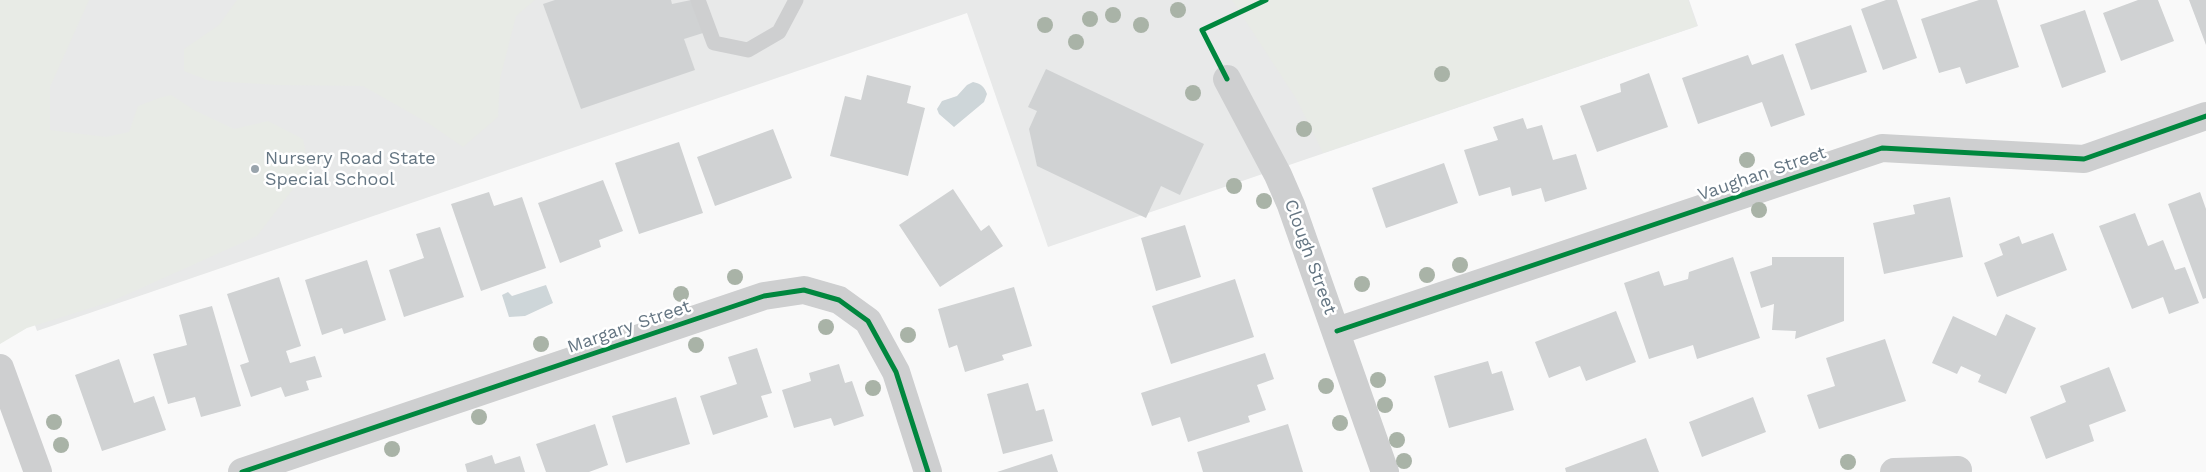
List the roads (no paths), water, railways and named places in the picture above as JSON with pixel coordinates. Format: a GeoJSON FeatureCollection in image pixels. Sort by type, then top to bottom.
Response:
{"type":"FeatureCollection","features":[{"type":"Feature","properties":{"kind":"street","name":"Clough Street"},"geometry":{"type":"LineString","coordinates":[[1227,78],[1278,175],[1337,331],[1385,472]]}},
{"type":"Feature","properties":{"kind":"street","name":"Vaughan Street"},"geometry":{"type":"LineString","coordinates":[[1337,331],[1882,148],[2084,159],[2206,116]]}},
{"type":"Feature","properties":{"kind":"street","name":"Margary Street"},"geometry":{"type":"LineString","coordinates":[[242,472],[764,296],[804,290],[839,300],[868,321],[896,372],[928,472]]}},
{"type":"Feature","properties":{"kind":"street"},"geometry":{"type":"LineString","coordinates":[[0,368],[38,472]]}},
{"type":"Feature","properties":{"kind":"street"},"geometry":{"type":"LineString","coordinates":[[1894,472],[1958,470]]}},
{"type":"Feature","properties":{"kind":"lane"},"geometry":{"type":"LineString","coordinates":[[698,0],[714,43],[748,50],[779,32],[796,0]]}},
{"type":"Feature","properties":{"kind":"place","name":"Nursery Road State Special School"},"geometry":{"type":"Point","coordinates":[255,169]}}]}
